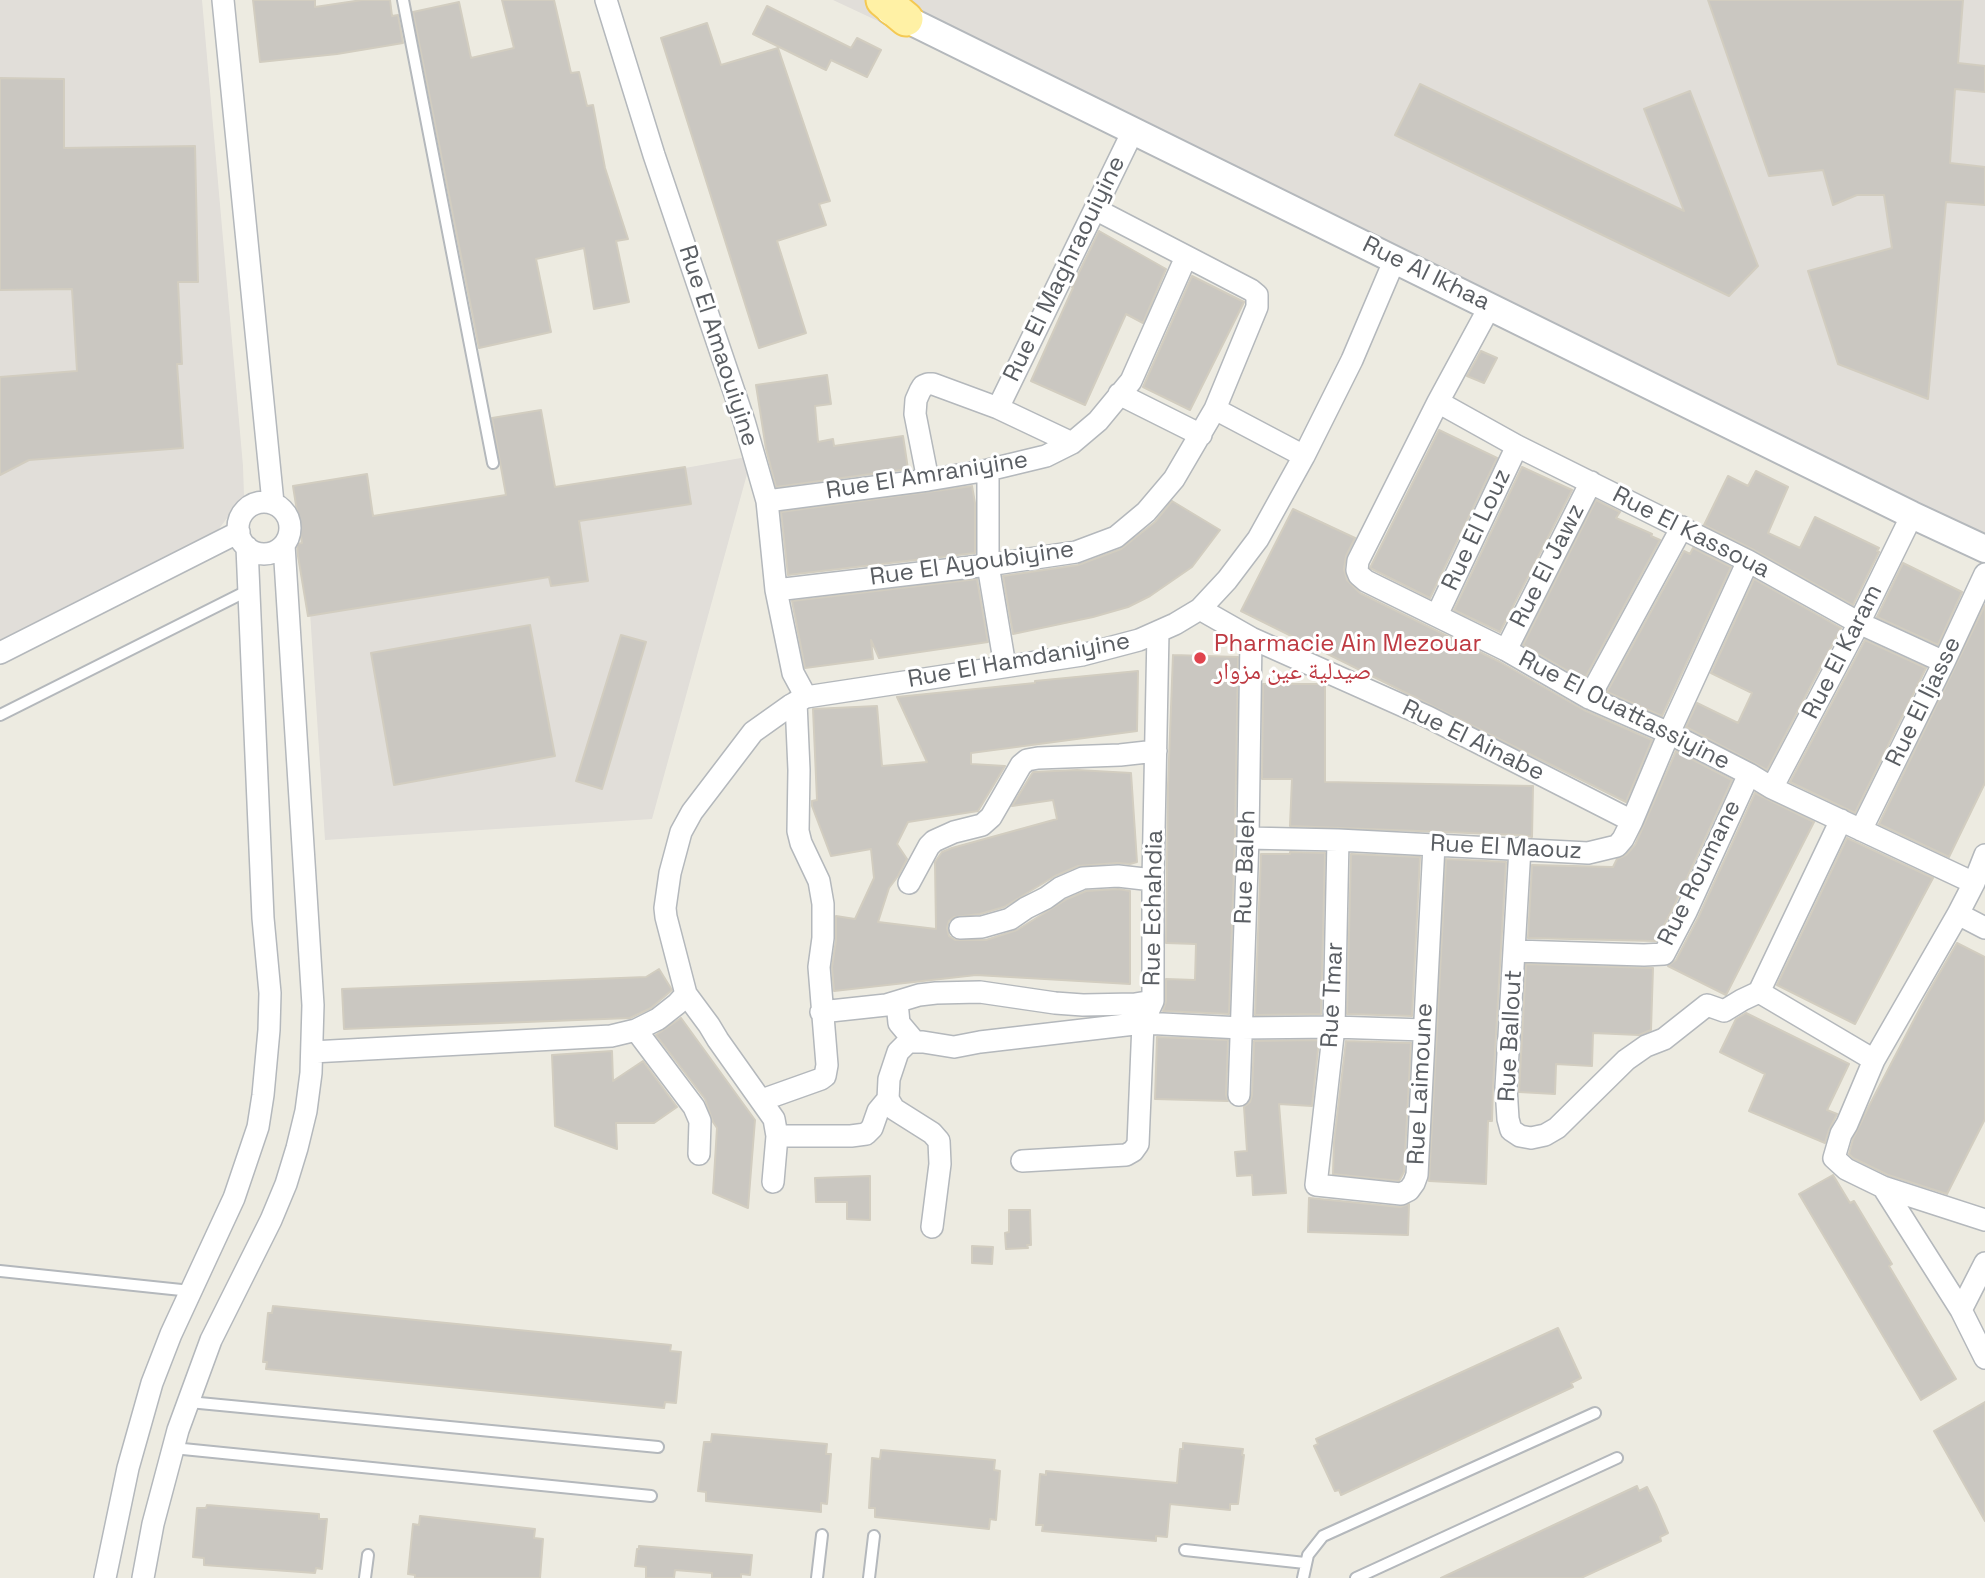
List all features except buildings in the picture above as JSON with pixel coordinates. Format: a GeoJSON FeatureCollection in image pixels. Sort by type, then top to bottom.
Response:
{"type":"FeatureCollection","features":[{"type":"Feature","properties":{"kind":"street"},"geometry":{"type":"LineString","coordinates":[[223,0],[273,503]]}},
{"type":"Feature","properties":{"kind":"street","name":"Rue El Amaouiyine"},"geometry":{"type":"LineString","coordinates":[[606,0],[768,501],[776,590],[801,700]]}},
{"type":"Feature","properties":{"kind":"street","name":"Rue Al Ikhaa"},"geometry":{"type":"LineString","coordinates":[[867,0],[894,9],[1133,131],[1912,515],[1985,548]]}},
{"type":"Feature","properties":{"kind":"street","name":"Rue El Maghraouiyine"},"geometry":{"type":"LineString","coordinates":[[998,408],[1133,131]]}},
{"type":"Feature","properties":{"kind":"street","name":"Rue El Ayoubiyine"},"geometry":{"type":"LineString","coordinates":[[776,590],[988,565],[1076,551],[1116,537],[1146,512],[1174,479],[1215,409],[1257,307],[1257,295],[1251,289],[1095,209]]}},
{"type":"Feature","properties":{"kind":"street","name":"Rue El Amraniyine"},"geometry":{"type":"LineString","coordinates":[[768,501],[988,470],[1046,456],[1072,443],[1098,421],[1131,381],[1186,257]]}},
{"type":"Feature","properties":{"kind":"street","name":"Rue El Hamdaniyine"},"geometry":{"type":"LineString","coordinates":[[801,700],[1082,655],[1139,640],[1175,624],[1200,608],[1252,549],[1304,456],[1352,360],[1395,259]]}},
{"type":"Feature","properties":{"kind":"street","name":"Rue El Ouattassiyine"},"geometry":{"type":"LineString","coordinates":[[1490,306],[1358,561],[1359,575],[1366,582],[1506,650],[1590,698],[1669,733],[1772,788],[1974,883]]}},
{"type":"Feature","properties":{"kind":"street"},"geometry":{"type":"LineString","coordinates":[[928,480],[915,414],[916,400],[923,386],[933,384],[998,408],[1072,443]]}},
{"type":"Feature","properties":{"kind":"street"},"geometry":{"type":"LineString","coordinates":[[1119,394],[1201,435]]}},
{"type":"Feature","properties":{"kind":"street","name":"Rue El Kassoua"},"geometry":{"type":"LineString","coordinates":[[1438,402],[1517,446],[1748,561],[1859,623],[1944,662]]}},
{"type":"Feature","properties":{"kind":"street"},"geometry":{"type":"LineString","coordinates":[[1215,409],[1304,456]]}},
{"type":"Feature","properties":{"kind":"street","name":"Rue El Louz"},"geometry":{"type":"LineString","coordinates":[[1437,615],[1517,446]]}},
{"type":"Feature","properties":{"kind":"street"},"geometry":{"type":"LineString","coordinates":[[988,470],[988,565],[1005,666]]}},
{"type":"Feature","properties":{"kind":"street","name":"Rue El Jawz"},"geometry":{"type":"LineString","coordinates":[[1506,650],[1591,482]]}},
{"type":"Feature","properties":{"kind":"street"},"geometry":{"type":"LineString","coordinates":[[105,1578],[128,1468],[152,1383],[247,1163],[257,1127],[267,1063],[270,993],[263,918],[249,590],[240,519],[245,510],[263,502],[273,503],[288,517],[289,537],[284,545],[275,551],[265,554],[255,552],[243,539]]}},
{"type":"Feature","properties":{"kind":"street","name":"Rue El Karam"},"geometry":{"type":"LineString","coordinates":[[1772,788],[1859,623],[1912,515]]}},
{"type":"Feature","properties":{"kind":"street"},"geometry":{"type":"LineString","coordinates":[[1590,698],[1682,527]]}},
{"type":"Feature","properties":{"kind":"street"},"geometry":{"type":"LineString","coordinates":[[0,653],[243,539]]}},
{"type":"Feature","properties":{"kind":"street"},"geometry":{"type":"LineString","coordinates":[[143,1578],[153,1524],[173,1448],[189,1402],[211,1340],[286,1184],[306,1111],[313,1005],[284,545]]}},
{"type":"Feature","properties":{"kind":"street","name":"Rue El Maouz"},"geometry":{"type":"LineString","coordinates":[[1248,838],[1588,853],[1617,846],[1632,821],[1748,561]]}},
{"type":"Feature","properties":{"kind":"street","name":"Rue El Ijasse"},"geometry":{"type":"LineString","coordinates":[[1861,830],[1985,573]]}},
{"type":"Feature","properties":{"kind":"street","name":"Rue El Ainabe"},"geometry":{"type":"LineString","coordinates":[[1200,608],[1251,638],[1428,717],[1632,821]]}},
{"type":"Feature","properties":{"kind":"street","name":"Rue Echahdia"},"geometry":{"type":"LineString","coordinates":[[1022,1161],[1126,1155],[1138,1144],[1143,1023],[1153,1001],[1158,632]]}},
{"type":"Feature","properties":{"kind":"street","name":"Rue Baleh"},"geometry":{"type":"LineString","coordinates":[[1239,1096],[1248,838],[1251,638]]}},
{"type":"Feature","properties":{"kind":"street"},"geometry":{"type":"LineString","coordinates":[[773,1182],[777,1136],[774,1119],[686,994],[665,913],[670,873],[681,832],[697,806],[753,732],[801,700]]}},
{"type":"Feature","properties":{"kind":"street"},"geometry":{"type":"LineString","coordinates":[[762,1100],[825,1076],[827,1065],[819,967],[823,938],[823,904],[819,881],[798,831],[801,700]]}},
{"type":"Feature","properties":{"kind":"street"},"geometry":{"type":"LineString","coordinates":[[909,883],[934,841],[954,832],[982,825],[991,817],[1013,777],[1027,760],[1156,751]]}},
{"type":"Feature","properties":{"kind":"street","name":"Rue Roumane"},"geometry":{"type":"LineString","coordinates":[[1515,951],[1664,954],[1749,774]]}},
{"type":"Feature","properties":{"kind":"street"},"geometry":{"type":"LineString","coordinates":[[1841,820],[1759,992],[1874,1060]]}},
{"type":"Feature","properties":{"kind":"street","name":"Rue Tmar"},"geometry":{"type":"LineString","coordinates":[[1320,1149],[1334,1027],[1338,840]]}},
{"type":"Feature","properties":{"kind":"street","name":"Rue Laimoune"},"geometry":{"type":"LineString","coordinates":[[1320,1149],[1316,1185],[1401,1194],[1409,1190],[1417,1175],[1434,845]]}},
{"type":"Feature","properties":{"kind":"street","name":"Rue Ballout"},"geometry":{"type":"LineString","coordinates":[[1520,848],[1506,1103],[1511,1130],[1520,1136],[1531,1138],[1545,1135],[1557,1128],[1626,1060],[1646,1046],[1664,1039],[1707,1005],[1724,1011],[1759,992]]}},
{"type":"Feature","properties":{"kind":"street"},"geometry":{"type":"LineString","coordinates":[[1985,855],[1958,914],[1874,1060],[1841,1134],[1834,1158],[1846,1169],[1882,1187],[1985,1220]]}},
{"type":"Feature","properties":{"kind":"street"},"geometry":{"type":"LineString","coordinates":[[960,928],[982,927],[1010,919],[1060,888],[1083,878],[1118,876],[1153,880]]}},
{"type":"Feature","properties":{"kind":"street"},"geometry":{"type":"LineString","coordinates":[[1958,914],[1985,928]]}},
{"type":"Feature","properties":{"kind":"street"},"geometry":{"type":"LineString","coordinates":[[821,1012],[886,1005],[919,995],[959,992],[980,992],[1074,1004],[1135,1004],[1153,1001]]}},
{"type":"Feature","properties":{"kind":"street"},"geometry":{"type":"LineString","coordinates":[[312,1052],[611,1036],[636,1030],[658,1019],[686,994]]}},
{"type":"Feature","properties":{"kind":"street"},"geometry":{"type":"LineString","coordinates":[[897,1002],[899,1023],[915,1042]]}},
{"type":"Feature","properties":{"kind":"street"},"geometry":{"type":"LineString","coordinates":[[777,1136],[866,1134],[888,1099],[890,1079],[898,1052],[908,1042],[954,1047],[1143,1023],[1241,1028],[1423,1030]]}},
{"type":"Feature","properties":{"kind":"street"},"geometry":{"type":"LineString","coordinates":[[636,1030],[694,1107],[700,1121],[699,1154]]}},
{"type":"Feature","properties":{"kind":"street"},"geometry":{"type":"LineString","coordinates":[[888,1099],[894,1109],[932,1132],[939,1141],[940,1164],[932,1227]]}},
{"type":"Feature","properties":{"kind":"street"},"geometry":{"type":"LineString","coordinates":[[1882,1187],[1961,1310],[1985,1358]]}},
{"type":"Feature","properties":{"kind":"street"},"geometry":{"type":"LineString","coordinates":[[1961,1310],[1985,1263]]}},
{"type":"Feature","properties":{"kind":"lane"},"geometry":{"type":"LineString","coordinates":[[403,0],[493,463]]}},
{"type":"Feature","properties":{"kind":"lane"},"geometry":{"type":"LineString","coordinates":[[0,715],[249,590]]}},
{"type":"Feature","properties":{"kind":"lane"},"geometry":{"type":"LineString","coordinates":[[0,1271],[191,1291]]}},
{"type":"Feature","properties":{"kind":"lane"},"geometry":{"type":"LineString","coordinates":[[189,1402],[658,1447]]}},
{"type":"Feature","properties":{"kind":"lane"},"geometry":{"type":"LineString","coordinates":[[1303,1578],[1305,1563],[1312,1548],[1323,1536],[1595,1413]]}},
{"type":"Feature","properties":{"kind":"lane"},"geometry":{"type":"LineString","coordinates":[[173,1448],[651,1496]]}},
{"type":"Feature","properties":{"kind":"lane"},"geometry":{"type":"LineString","coordinates":[[1356,1578],[1617,1458]]}},
{"type":"Feature","properties":{"kind":"lane"},"geometry":{"type":"LineString","coordinates":[[817,1578],[822,1535]]}},
{"type":"Feature","properties":{"kind":"lane"},"geometry":{"type":"LineString","coordinates":[[869,1578],[874,1536]]}},
{"type":"Feature","properties":{"kind":"lane"},"geometry":{"type":"LineString","coordinates":[[1185,1550],[1305,1563]]}},
{"type":"Feature","properties":{"kind":"lane"},"geometry":{"type":"LineString","coordinates":[[365,1578],[368,1555]]}},
{"type":"Feature","properties":{"kind":"shaded area"},"geometry":{"type":"Polygon","coordinates":[[[0,0],[202,0],[244,496],[218,530],[0,645],[0,0]]]}},
{"type":"Feature","properties":{"kind":"shaded area"},"geometry":{"type":"Polygon","coordinates":[[[833,0],[1985,0],[1985,538],[833,0]]]}},
{"type":"Feature","properties":{"kind":"shaded area"},"geometry":{"type":"Polygon","coordinates":[[[752,456],[652,819],[325,840],[305,536],[752,456]]]}},
{"type":"Feature","properties":{"kind":"place","name":"Pharmacie Ain Mezouar صيدلية عين مزوار"},"geometry":{"type":"Point","coordinates":[1200,658]}}]}
